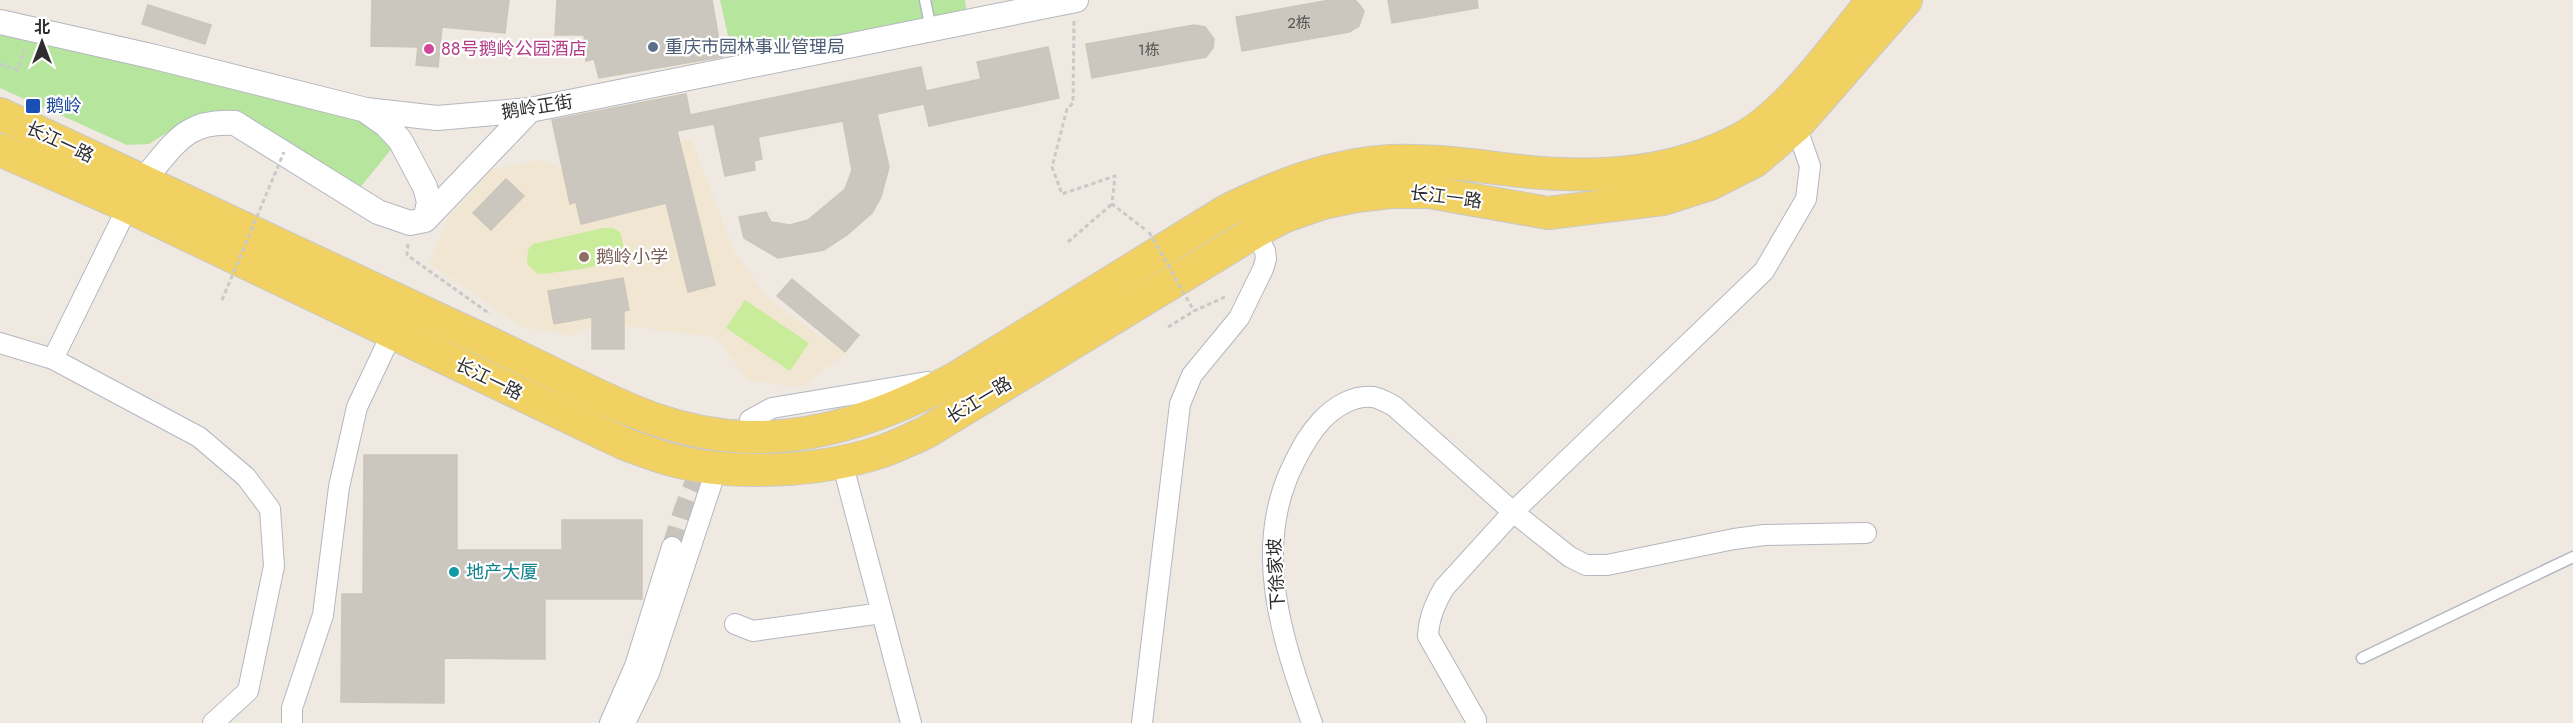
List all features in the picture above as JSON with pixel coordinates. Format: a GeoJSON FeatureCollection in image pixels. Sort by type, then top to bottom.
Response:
{"type":"FeatureCollection","features":[{"type":"Feature","properties":{"kind":"main road","name":"长江一路"},"geometry":{"type":"LineString","coordinates":[[0,150],[135,193],[635,414],[710,434],[749,437],[790,435],[836,427],[872,417],[914,400],[956,378],[1226,211],[1268,191],[1315,175],[1351,166],[1389,161],[1432,161],[1571,175],[1613,175],[1655,170],[1698,158],[1743,137],[1783,108],[1873,0]]}},
{"type":"Feature","properties":{"kind":"main road","name":"长江一路"},"geometry":{"type":"LineString","coordinates":[[0,114],[135,193],[392,333],[625,444],[670,459],[717,467],[760,469],[805,467],[842,462],[883,451],[925,433],[1255,232],[1282,217],[1323,203],[1391,192],[1429,192],[1548,213],[1663,199],[1710,184],[1755,160],[1796,126],[1906,0]]}},
{"type":"Feature","properties":{"kind":"street","name":"鹅岭正街"},"geometry":{"type":"LineString","coordinates":[[3,22],[366,110],[437,118],[530,110],[1075,0]]}},
{"type":"Feature","properties":{"kind":"street"},"geometry":{"type":"LineString","coordinates":[[366,110],[386,125],[400,140],[425,187],[429,202],[418,222]]}},
{"type":"Feature","properties":{"kind":"street"},"geometry":{"type":"LineString","coordinates":[[418,222],[530,110]]}},
{"type":"Feature","properties":{"kind":"street"},"geometry":{"type":"LineString","coordinates":[[53,359],[135,193],[186,132],[199,124],[215,121],[235,123],[378,212],[418,222]]}},
{"type":"Feature","properties":{"kind":"street"},"geometry":{"type":"LineString","coordinates":[[1476,720],[1428,636],[1429,621],[1444,588],[1513,512],[1764,272],[1806,199],[1810,166],[1796,126]]}},
{"type":"Feature","properties":{"kind":"street"},"geometry":{"type":"LineString","coordinates":[[1142,723],[1180,404],[1192,375],[1239,318],[1263,269],[1266,259],[1265,251],[1255,232]]}},
{"type":"Feature","properties":{"kind":"street"},"geometry":{"type":"LineString","coordinates":[[292,723],[292,708],[323,615],[339,487],[357,407],[392,333]]}},
{"type":"Feature","properties":{"kind":"street"},"geometry":{"type":"LineString","coordinates":[[0,343],[53,359],[199,437],[246,477],[270,509],[274,566],[248,691],[213,723]]}},
{"type":"Feature","properties":{"kind":"street"},"geometry":{"type":"LineString","coordinates":[[750,420],[772,408],[956,378]]}},
{"type":"Feature","properties":{"kind":"street","name":"下徐家坡"},"geometry":{"type":"LineString","coordinates":[[1311,723],[1289,660],[1279,621],[1271,543],[1278,505],[1289,473],[1310,434],[1331,411],[1354,399],[1374,397],[1394,406],[1513,512],[1570,557],[1586,565],[1607,565],[1764,535],[1866,533]]}},
{"type":"Feature","properties":{"kind":"street"},"geometry":{"type":"LineString","coordinates":[[842,462],[911,723]]}},
{"type":"Feature","properties":{"kind":"street"},"geometry":{"type":"LineString","coordinates":[[625,723],[649,673],[717,467]]}},
{"type":"Feature","properties":{"kind":"street"},"geometry":{"type":"LineString","coordinates":[[610,723],[635,666],[672,547]]}},
{"type":"Feature","properties":{"kind":"street"},"geometry":{"type":"LineString","coordinates":[[735,624],[753,632],[882,613]]}},
{"type":"Feature","properties":{"kind":"lane"},"geometry":{"type":"LineString","coordinates":[[925,0],[932,29]]}},
{"type":"Feature","properties":{"kind":"lane"},"geometry":{"type":"LineString","coordinates":[[2362,658],[2573,557]]}},
{"type":"Feature","properties":{"kind":"path"},"geometry":{"type":"LineString","coordinates":[[1068,242],[1112,204],[1115,176],[1062,194],[1052,167],[1066,109],[1073,103],[1075,0]]}},
{"type":"Feature","properties":{"kind":"path"},"geometry":{"type":"LineString","coordinates":[[0,64],[18,70],[25,47],[3,22]]}},
{"type":"Feature","properties":{"kind":"path"},"geometry":{"type":"LineString","coordinates":[[222,300],[284,152]]}},
{"type":"Feature","properties":{"kind":"path"},"geometry":{"type":"LineString","coordinates":[[1112,204],[1149,232],[1194,311]]}},
{"type":"Feature","properties":{"kind":"path"},"geometry":{"type":"LineString","coordinates":[[418,222],[406,255],[492,315]]}},
{"type":"Feature","properties":{"kind":"path"},"geometry":{"type":"LineString","coordinates":[[1168,327],[1194,311],[1227,296]]}},
{"type":"Feature","properties":{"kind":"shaded area","name":"鹅岭小学"},"geometry":{"type":"Polygon","coordinates":[[[691,139],[734,251],[767,298],[845,354],[801,387],[749,381],[716,337],[602,323],[571,336],[523,327],[429,263],[448,219],[490,170],[543,160],[564,170],[691,139]]]}},
{"type":"Feature","properties":{"kind":"green space"},"geometry":{"type":"Polygon","coordinates":[[[720,0],[965,0],[967,14],[733,58],[720,0]]]}},
{"type":"Feature","properties":{"kind":"green space"},"geometry":{"type":"Polygon","coordinates":[[[0,32],[366,118],[393,147],[358,190],[261,126],[176,127],[149,144],[127,145],[0,88],[0,32]]]}},
{"type":"Feature","properties":{"kind":"green space"},"geometry":{"type":"Polygon","coordinates":[[[603,228],[613,228],[620,232],[625,252],[609,262],[538,274],[527,264],[528,250],[533,244],[603,228]]]}},
{"type":"Feature","properties":{"kind":"green space"},"geometry":{"type":"Polygon","coordinates":[[[745,300],[809,343],[790,371],[726,328],[745,300]]]}},
{"type":"Feature","properties":{"kind":"building"},"geometry":{"type":"Polygon","coordinates":[[[372,0],[509,0],[505,33],[442,27],[438,67],[416,65],[418,47],[371,46],[372,0]]]}},
{"type":"Feature","properties":{"kind":"building","name":"重庆市园林事业管理局"},"geometry":{"type":"Polygon","coordinates":[[[557,0],[712,0],[722,57],[599,78],[594,59],[586,61],[584,35],[555,35],[557,0]]]}},
{"type":"Feature","properties":{"kind":"building"},"geometry":{"type":"Polygon","coordinates":[[[1330,0],[1355,0],[1364,11],[1359,26],[1349,32],[1242,51],[1236,17],[1330,0]]]}},
{"type":"Feature","properties":{"kind":"building"},"geometry":{"type":"Polygon","coordinates":[[[1388,0],[1477,0],[1478,8],[1392,23],[1388,0]]]}},
{"type":"Feature","properties":{"kind":"building"},"geometry":{"type":"Polygon","coordinates":[[[148,5],[211,25],[205,44],[142,24],[148,5]]]}},
{"type":"Feature","properties":{"kind":"building"},"geometry":{"type":"Polygon","coordinates":[[[1194,25],[1205,27],[1214,39],[1213,48],[1206,57],[1092,78],[1086,44],[1194,25]]]}},
{"type":"Feature","properties":{"kind":"building"},"geometry":{"type":"Polygon","coordinates":[[[1048,47],[1059,98],[929,126],[924,104],[877,114],[889,167],[881,197],[872,213],[847,235],[824,250],[778,258],[744,238],[739,217],[766,212],[771,222],[790,225],[808,220],[845,189],[852,170],[843,121],[758,137],[762,159],[754,161],[755,170],[725,176],[714,124],[677,131],[715,285],[688,292],[666,203],[581,224],[576,202],[570,204],[552,120],[686,94],[690,115],[921,67],[926,91],[981,79],[977,62],[1048,47]]]}},
{"type":"Feature","properties":{"kind":"building"},"geometry":{"type":"Polygon","coordinates":[[[506,179],[524,196],[491,230],[473,213],[506,179]]]}},
{"type":"Feature","properties":{"kind":"building"},"geometry":{"type":"Polygon","coordinates":[[[623,278],[629,310],[624,311],[624,349],[592,349],[592,317],[554,324],[548,291],[623,278]]]}},
{"type":"Feature","properties":{"kind":"building"},"geometry":{"type":"Polygon","coordinates":[[[792,279],[859,335],[845,352],[777,296],[792,279]]]}},
{"type":"Feature","properties":{"kind":"building","name":"地产大厦"},"geometry":{"type":"Polygon","coordinates":[[[364,455],[457,455],[457,550],[562,550],[562,520],[642,520],[642,599],[545,599],[545,659],[444,658],[444,703],[341,702],[342,594],[363,594],[364,455]]]}},
{"type":"Feature","properties":{"kind":"tunnel"},"geometry":{"type":"LineString","coordinates":[[672,547],[694,484],[711,456],[734,433]]}},
{"type":"Feature","properties":{"kind":"place","name":"重庆市园林事业管理局"},"geometry":{"type":"Point","coordinates":[653,47]}},
{"type":"Feature","properties":{"kind":"place","name":"88号鹅岭公园酒店"},"geometry":{"type":"Point","coordinates":[429,49]}},
{"type":"Feature","properties":{"kind":"place","name":"鹅岭"},"geometry":{"type":"Point","coordinates":[33,106]}},
{"type":"Feature","properties":{"kind":"place","name":"鹅岭小学"},"geometry":{"type":"Point","coordinates":[584,257]}},
{"type":"Feature","properties":{"kind":"place","name":"地产大厦"},"geometry":{"type":"Point","coordinates":[454,572]}}]}
